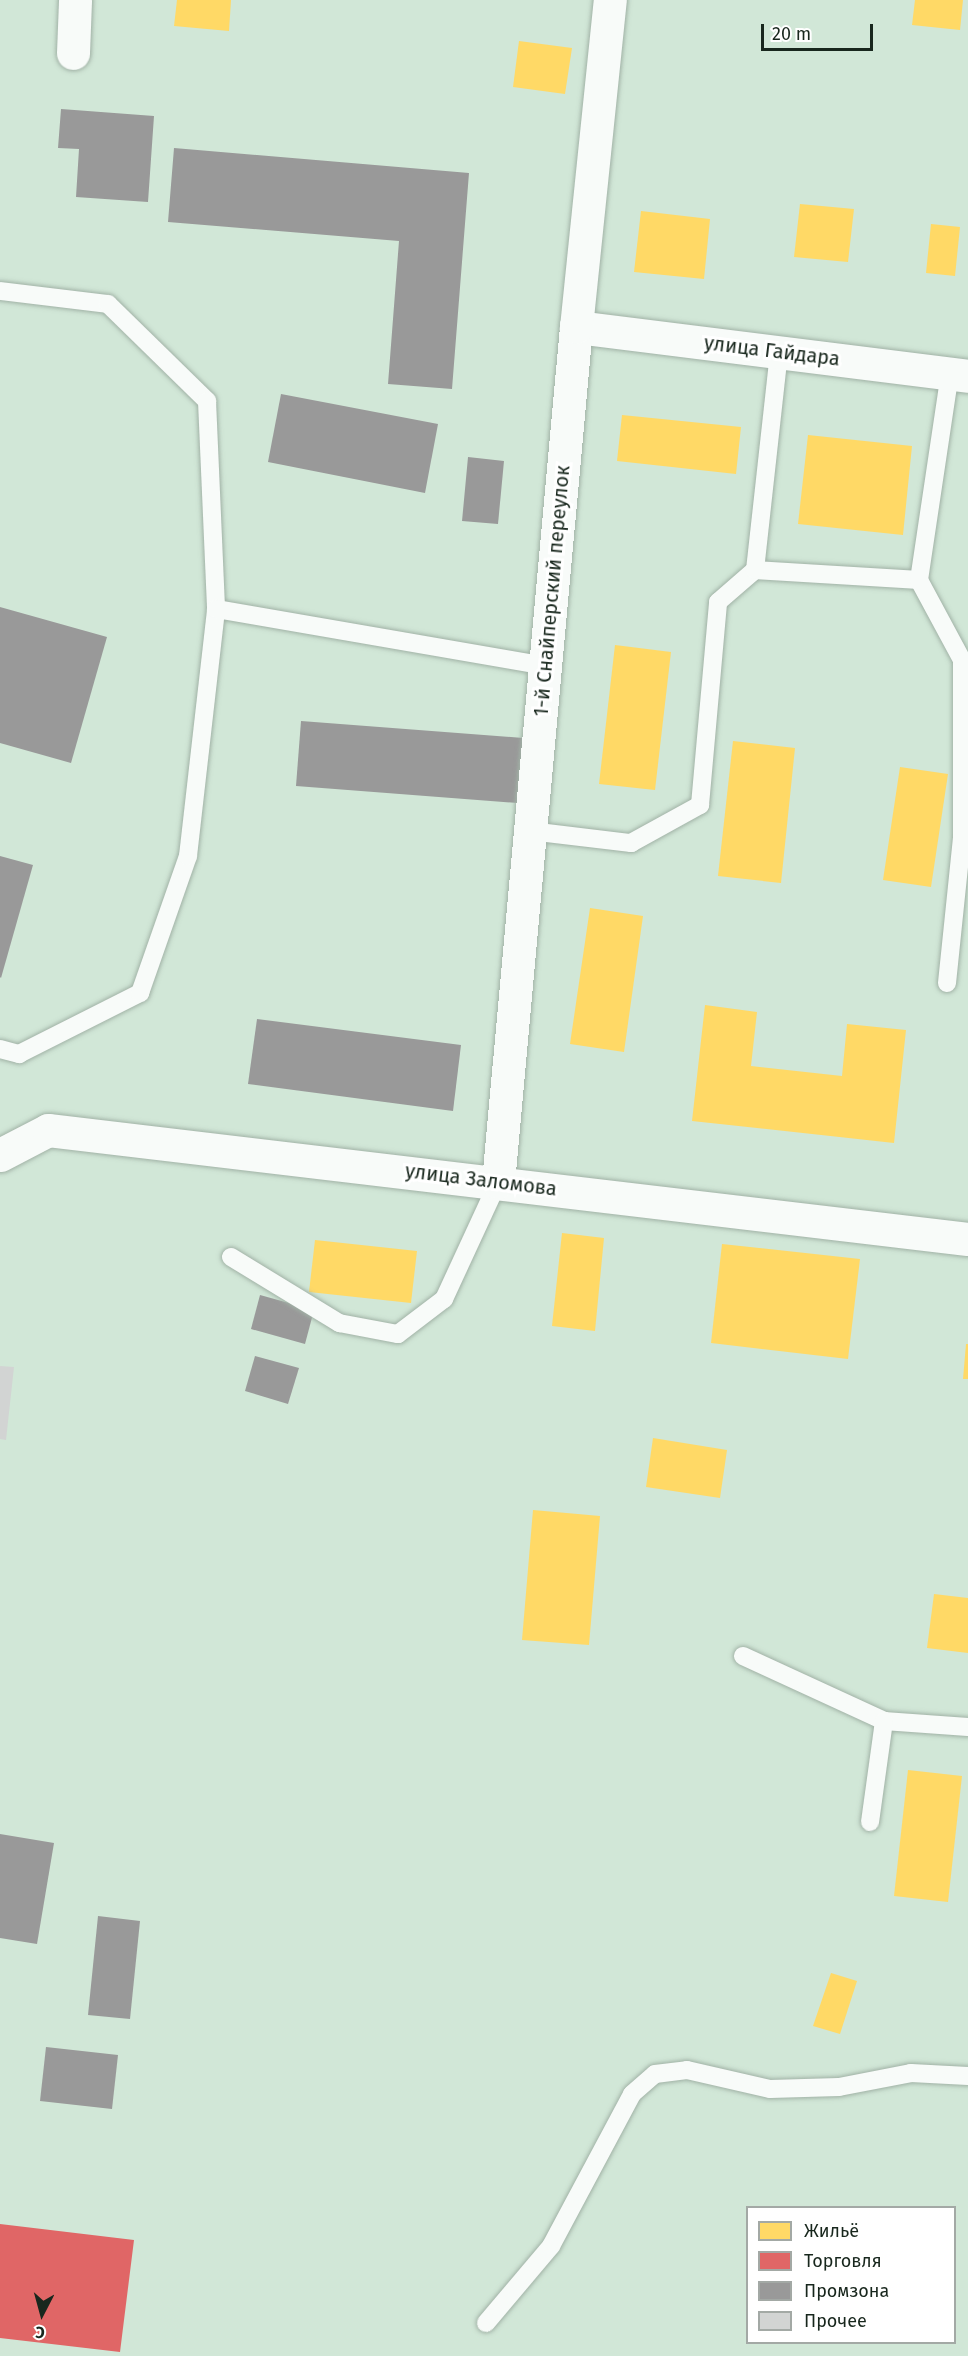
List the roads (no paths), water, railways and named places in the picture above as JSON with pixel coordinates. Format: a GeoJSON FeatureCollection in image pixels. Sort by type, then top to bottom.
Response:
{"type":"FeatureCollection","features":[{"type":"Feature","properties":{"kind":"street"},"geometry":{"type":"LineString","coordinates":[[73,53],[75,0]]}},
{"type":"Feature","properties":{"kind":"street","name":"1-й Снайперский переулок"},"geometry":{"type":"LineString","coordinates":[[498,1182],[576,327],[610,0]]}},
{"type":"Feature","properties":{"kind":"street","name":"улица Гайдара"},"geometry":{"type":"LineString","coordinates":[[576,327],[959,374]]}},
{"type":"Feature","properties":{"kind":"street","name":"улица Заломова"},"geometry":{"type":"LineString","coordinates":[[0,1155],[48,1130],[968,1239]]}},
{"type":"Feature","properties":{"kind":"lane"},"geometry":{"type":"LineString","coordinates":[[0,291],[108,304],[207,401],[216,609],[188,856],[140,993],[20,1054],[0,1048]]}},
{"type":"Feature","properties":{"kind":"lane"},"geometry":{"type":"LineString","coordinates":[[530,831],[631,843],[700,805],[718,602],[755,570],[779,352]]}},
{"type":"Feature","properties":{"kind":"lane"},"geometry":{"type":"LineString","coordinates":[[947,983],[962,838],[962,660],[920,580],[959,374]]}},
{"type":"Feature","properties":{"kind":"lane"},"geometry":{"type":"LineString","coordinates":[[755,570],[920,580]]}},
{"type":"Feature","properties":{"kind":"lane"},"geometry":{"type":"LineString","coordinates":[[216,609],[545,666]]}},
{"type":"Feature","properties":{"kind":"lane"},"geometry":{"type":"LineString","coordinates":[[231,1257],[339,1323],[398,1334],[444,1299],[498,1182]]}},
{"type":"Feature","properties":{"kind":"lane"},"geometry":{"type":"LineString","coordinates":[[743,1656],[884,1721],[968,1727]]}},
{"type":"Feature","properties":{"kind":"lane"},"geometry":{"type":"LineString","coordinates":[[870,1822],[884,1721]]}},
{"type":"Feature","properties":{"kind":"lane"},"geometry":{"type":"LineString","coordinates":[[486,2323],[550,2246],[632,2094],[656,2074],[687,2070],[770,2089],[839,2087],[911,2073],[968,2076]]}}]}
